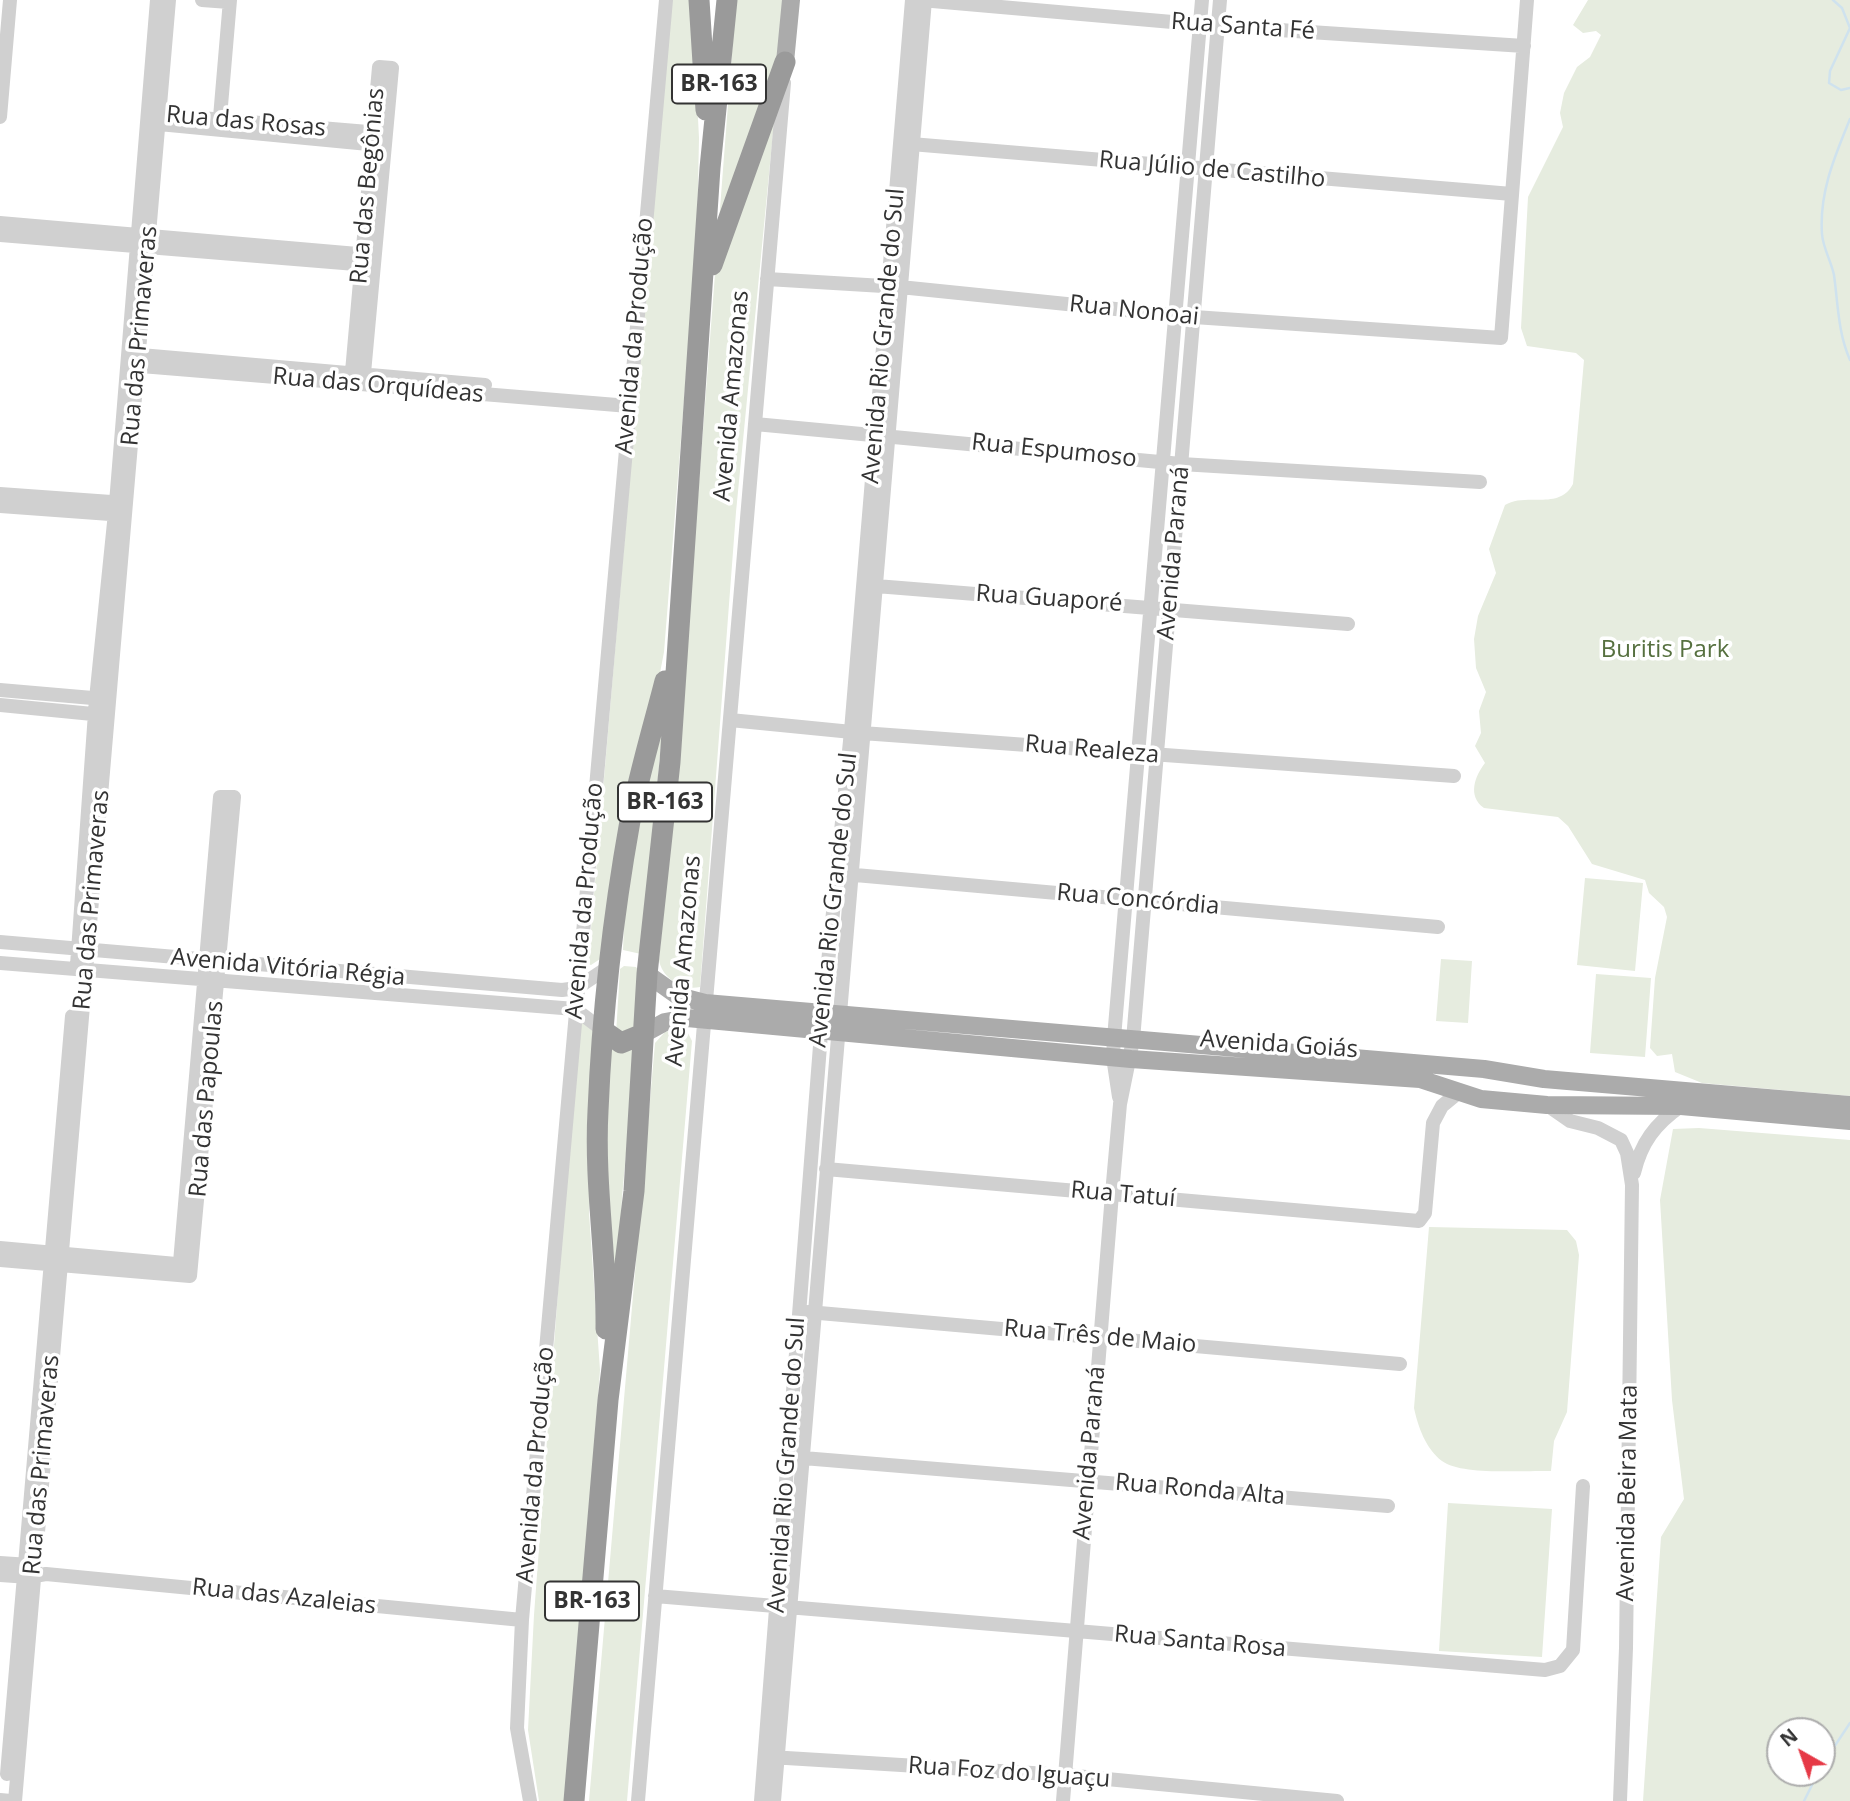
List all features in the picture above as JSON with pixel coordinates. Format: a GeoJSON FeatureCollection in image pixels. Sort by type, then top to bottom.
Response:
{"type":"FeatureCollection","features":[{"type":"Feature","properties":{"kind":"highway"},"geometry":{"type":"LineString","coordinates":[[699,0],[710,168]]}},
{"type":"Feature","properties":{"kind":"highway","name":"BR-163"},"geometry":{"type":"LineString","coordinates":[[574,1801],[608,1400],[634,1191],[647,974],[670,762],[710,168],[727,0]]}},
{"type":"Feature","properties":{"kind":"highway"},"geometry":{"type":"LineString","coordinates":[[704,287],[785,62]]}},
{"type":"Feature","properties":{"kind":"highway","name":"BR-163"},"geometry":{"type":"LineString","coordinates":[[608,1400],[607,1291],[598,1205],[597,1113],[610,965],[631,820],[679,629]]}},
{"type":"Feature","properties":{"kind":"highway"},"geometry":{"type":"LineString","coordinates":[[610,965],[632,962],[640,965],[647,974]]}},
{"type":"Feature","properties":{"kind":"highway"},"geometry":{"type":"LineString","coordinates":[[604,1031],[621,1043],[643,1034]]}},
{"type":"Feature","properties":{"kind":"main road","name":"Avenida Amazonas"},"geometry":{"type":"LineString","coordinates":[[785,62],[791,0]]}},
{"type":"Feature","properties":{"kind":"main road"},"geometry":{"type":"LineString","coordinates":[[647,974],[704,1011]]}},
{"type":"Feature","properties":{"kind":"main road"},"geometry":{"type":"LineString","coordinates":[[643,1034],[665,1022],[704,1011]]}},
{"type":"Feature","properties":{"kind":"main road","name":"Avenida Goiás"},"geometry":{"type":"LineString","coordinates":[[704,1011],[1122,1058],[1420,1079],[1481,1099],[1542,1105],[1681,1106],[1850,1121]]}},
{"type":"Feature","properties":{"kind":"main road","name":"Avenida Goiás"},"geometry":{"type":"LineString","coordinates":[[832,1024],[1114,1038],[1469,1068],[1544,1079],[1850,1105]]}},
{"type":"Feature","properties":{"kind":"main road"},"geometry":{"type":"LineString","coordinates":[[1459,1092],[1460,1082],[1469,1068]]}},
{"type":"Feature","properties":{"kind":"main road"},"geometry":{"type":"LineString","coordinates":[[1542,1105],[1544,1079]]}},
{"type":"Feature","properties":{"kind":"street"},"geometry":{"type":"LineString","coordinates":[[0,117],[10,0]]}},
{"type":"Feature","properties":{"kind":"street","name":"Rua das Primaveras"},"geometry":{"type":"LineString","coordinates":[[13,1801],[55,1259],[153,119],[157,0]]}},
{"type":"Feature","properties":{"kind":"street","name":"Rua das Primaveras"},"geometry":{"type":"LineString","coordinates":[[153,119],[170,0]]}},
{"type":"Feature","properties":{"kind":"street"},"geometry":{"type":"LineString","coordinates":[[202,0],[229,1],[220,125]]}},
{"type":"Feature","properties":{"kind":"street","name":"Avenida da Produção"},"geometry":{"type":"LineString","coordinates":[[530,1801],[517,1728],[522,1620],[666,0]]}},
{"type":"Feature","properties":{"kind":"street","name":"Avenida Rio Grande do Sul"},"geometry":{"type":"LineString","coordinates":[[761,1801],[771,1757],[783,1607],[799,1311],[832,1024],[882,434],[912,0]]}},
{"type":"Feature","properties":{"kind":"street","name":"Avenida Rio Grande do Sul"},"geometry":{"type":"LineString","coordinates":[[894,287],[911,144],[923,0]]}},
{"type":"Feature","properties":{"kind":"street","name":"Rua Santa Fé"},"geometry":{"type":"LineString","coordinates":[[923,0],[1218,26],[1524,46]]}},
{"type":"Feature","properties":{"kind":"street","name":"Avenida Paraná"},"geometry":{"type":"LineString","coordinates":[[1063,1801],[1120,1104],[1122,1058],[1114,1038],[1202,0]]}},
{"type":"Feature","properties":{"kind":"street","name":"Avenida Paraná"},"geometry":{"type":"LineString","coordinates":[[1122,1058],[1133,1040],[1220,0]]}},
{"type":"Feature","properties":{"kind":"street"},"geometry":{"type":"LineString","coordinates":[[1512,194],[1527,0]]}},
{"type":"Feature","properties":{"kind":"street","name":"Avenida Amazonas"},"geometry":{"type":"LineString","coordinates":[[638,1801],[785,62]]}},
{"type":"Feature","properties":{"kind":"street","name":"Rua das Rosas"},"geometry":{"type":"LineString","coordinates":[[153,119],[378,139]]}},
{"type":"Feature","properties":{"kind":"street","name":"Rua das Begônias"},"geometry":{"type":"LineString","coordinates":[[358,379],[378,139]]}},
{"type":"Feature","properties":{"kind":"street","name":"Rua Júlio de Castilho"},"geometry":{"type":"LineString","coordinates":[[911,144],[1206,171],[1512,194]]}},
{"type":"Feature","properties":{"kind":"street","name":"Rua Nonoai"},"geometry":{"type":"LineString","coordinates":[[767,279],[894,287],[1194,317],[1501,338],[1512,194]]}},
{"type":"Feature","properties":{"kind":"street"},"geometry":{"type":"LineString","coordinates":[[0,223],[143,241],[367,260]]}},
{"type":"Feature","properties":{"kind":"street"},"geometry":{"type":"LineString","coordinates":[[0,235],[143,241]]}},
{"type":"Feature","properties":{"kind":"street","name":"Rua das Orquídeas"},"geometry":{"type":"LineString","coordinates":[[133,360],[629,402]]}},
{"type":"Feature","properties":{"kind":"street","name":"Rua Espumoso"},"geometry":{"type":"LineString","coordinates":[[755,425],[882,434],[1181,464],[1480,482]]}},
{"type":"Feature","properties":{"kind":"street","name":"Avenida Rio Grande do Sul"},"geometry":{"type":"LineString","coordinates":[[856,732],[876,586],[882,434]]}},
{"type":"Feature","properties":{"kind":"street"},"geometry":{"type":"LineString","coordinates":[[0,494],[121,509]]}},
{"type":"Feature","properties":{"kind":"street"},"geometry":{"type":"LineString","coordinates":[[0,506],[121,509]]}},
{"type":"Feature","properties":{"kind":"street","name":"Rua Guaporé"},"geometry":{"type":"LineString","coordinates":[[876,586],[1348,624]]}},
{"type":"Feature","properties":{"kind":"street"},"geometry":{"type":"LineString","coordinates":[[0,690],[102,707]]}},
{"type":"Feature","properties":{"kind":"street"},"geometry":{"type":"LineString","coordinates":[[0,705],[102,707]]}},
{"type":"Feature","properties":{"kind":"street","name":"Rua Realeza"},"geometry":{"type":"LineString","coordinates":[[730,720],[856,732],[1454,776]]}},
{"type":"Feature","properties":{"kind":"street","name":"Rua das Papoulas"},"geometry":{"type":"LineString","coordinates":[[55,1259],[185,1270],[227,797]]}},
{"type":"Feature","properties":{"kind":"street","name":"Rua Concórdia"},"geometry":{"type":"LineString","coordinates":[[844,874],[1438,927]]}},
{"type":"Feature","properties":{"kind":"street","name":"Avenida Vitória Régia"},"geometry":{"type":"LineString","coordinates":[[0,943],[548,990],[577,988]]}},
{"type":"Feature","properties":{"kind":"street","name":"Avenida Vitória Régia"},"geometry":{"type":"LineString","coordinates":[[0,963],[575,1009]]}},
{"type":"Feature","properties":{"kind":"street"},"geometry":{"type":"LineString","coordinates":[[577,988],[610,965]]}},
{"type":"Feature","properties":{"kind":"street"},"geometry":{"type":"LineString","coordinates":[[575,1009],[604,1031]]}},
{"type":"Feature","properties":{"kind":"street","name":"Avenida Rio Grande do Sul"},"geometry":{"type":"LineString","coordinates":[[783,1607],[803,1458],[826,1169],[832,1024]]}},
{"type":"Feature","properties":{"kind":"street","name":"Rua Tatuí"},"geometry":{"type":"LineString","coordinates":[[826,1169],[1419,1221],[1425,1213],[1433,1123],[1442,1106],[1459,1092]]}},
{"type":"Feature","properties":{"kind":"street","name":"Avenida Beira Mata"},"geometry":{"type":"LineString","coordinates":[[1542,1105],[1570,1121],[1598,1128],[1621,1140],[1627,1153],[1632,1185],[1626,1648],[1620,1801]]}},
{"type":"Feature","properties":{"kind":"street","name":"Avenida Beira Mata"},"geometry":{"type":"LineString","coordinates":[[1632,1185],[1642,1147],[1649,1134],[1681,1106]]}},
{"type":"Feature","properties":{"kind":"street"},"geometry":{"type":"LineString","coordinates":[[0,1248],[55,1259]]}},
{"type":"Feature","properties":{"kind":"street"},"geometry":{"type":"LineString","coordinates":[[0,1260],[55,1259]]}},
{"type":"Feature","properties":{"kind":"street","name":"Rua Três de Maio"},"geometry":{"type":"LineString","coordinates":[[799,1311],[1400,1364]]}},
{"type":"Feature","properties":{"kind":"street","name":"Rua Ronda Alta"},"geometry":{"type":"LineString","coordinates":[[803,1458],[1388,1506]]}},
{"type":"Feature","properties":{"kind":"street","name":"Rua Santa Rosa"},"geometry":{"type":"LineString","coordinates":[[655,1596],[1553,1669],[1566,1662],[1573,1650],[1583,1486]]}},
{"type":"Feature","properties":{"kind":"street","name":"Rua das Azaleias"},"geometry":{"type":"LineString","coordinates":[[0,1563],[32,1571],[522,1620]]}},
{"type":"Feature","properties":{"kind":"street","name":"Rua das Primaveras"},"geometry":{"type":"LineString","coordinates":[[3,1801],[32,1571]]}},
{"type":"Feature","properties":{"kind":"street","name":"Rua das Azaleias"},"geometry":{"type":"LineString","coordinates":[[0,1575],[32,1571]]}},
{"type":"Feature","properties":{"kind":"street","name":"Avenida Rio Grande do Sul"},"geometry":{"type":"LineString","coordinates":[[771,1757],[774,1801]]}},
{"type":"Feature","properties":{"kind":"street","name":"Rua Foz do Iguaçu"},"geometry":{"type":"LineString","coordinates":[[771,1757],[1065,1775],[1337,1801]]}},
{"type":"Feature","properties":{"kind":"street"},"geometry":{"type":"LineString","coordinates":[[3,1801],[13,1801]]}},
{"type":"Feature","properties":{"kind":"green space"},"geometry":{"type":"Polygon","coordinates":[[[671,0],[692,0],[699,138],[697,237],[664,652],[606,955],[591,965],[588,964],[671,0]]]}},
{"type":"Feature","properties":{"kind":"green space"},"geometry":{"type":"Polygon","coordinates":[[[736,0],[786,0],[736,512],[700,987],[693,988],[680,985],[669,978],[659,960],[680,730],[736,0]]]}},
{"type":"Feature","properties":{"kind":"green space","name":"Buritis Park"},"geometry":{"type":"Polygon","coordinates":[[[1588,0],[1850,0],[1850,1096],[1702,1083],[1675,1072],[1672,1054],[1657,1056],[1650,1048],[1655,978],[1667,917],[1664,907],[1649,893],[1645,880],[1592,864],[1568,826],[1558,817],[1484,808],[1474,792],[1478,774],[1485,763],[1475,746],[1481,733],[1479,711],[1486,692],[1476,668],[1474,639],[1478,616],[1496,573],[1489,549],[1505,505],[1513,501],[1559,497],[1573,484],[1584,360],[1576,353],[1527,346],[1521,328],[1528,197],[1563,127],[1560,113],[1564,93],[1577,67],[1590,57],[1601,35],[1596,31],[1583,33],[1573,25],[1588,0]]]}},
{"type":"Feature","properties":{"kind":"green space"},"geometry":{"type":"Polygon","coordinates":[[[666,693],[641,954],[623,950],[626,882],[666,693]]]}},
{"type":"Feature","properties":{"kind":"green space"},"geometry":{"type":"Polygon","coordinates":[[[1585,878],[1643,883],[1635,971],[1577,965],[1585,878]]]}},
{"type":"Feature","properties":{"kind":"green space"},"geometry":{"type":"Polygon","coordinates":[[[1441,959],[1472,961],[1468,1023],[1436,1021],[1441,959]]]}},
{"type":"Feature","properties":{"kind":"green space"},"geometry":{"type":"Polygon","coordinates":[[[624,966],[636,967],[641,974],[639,1031],[616,1034],[620,969],[624,966]]]}},
{"type":"Feature","properties":{"kind":"green space"},"geometry":{"type":"Polygon","coordinates":[[[1596,974],[1651,978],[1645,1057],[1590,1053],[1596,974]]]}},
{"type":"Feature","properties":{"kind":"green space"},"geometry":{"type":"Polygon","coordinates":[[[578,1022],[584,1022],[599,1035],[589,1213],[600,1370],[567,1801],[539,1801],[528,1730],[534,1615],[578,1022]]]}},
{"type":"Feature","properties":{"kind":"green space"},"geometry":{"type":"Polygon","coordinates":[[[678,1028],[688,1033],[692,1041],[627,1801],[589,1801],[655,1043],[665,1032],[678,1028]]]}},
{"type":"Feature","properties":{"kind":"green space"},"geometry":{"type":"Polygon","coordinates":[[[608,1042],[636,1044],[622,1197],[617,1315],[605,1249],[608,1042]]]}},
{"type":"Feature","properties":{"kind":"green space"},"geometry":{"type":"Polygon","coordinates":[[[1699,1128],[1850,1140],[1850,1801],[1643,1801],[1661,1537],[1684,1499],[1672,1400],[1660,1200],[1673,1129],[1699,1128]]]}},
{"type":"Feature","properties":{"kind":"green space"},"geometry":{"type":"Polygon","coordinates":[[[1429,1227],[1567,1230],[1576,1241],[1579,1255],[1567,1412],[1554,1441],[1551,1471],[1494,1471],[1451,1466],[1436,1456],[1424,1437],[1414,1408],[1429,1227]]]}},
{"type":"Feature","properties":{"kind":"green space"},"geometry":{"type":"Polygon","coordinates":[[[1448,1503],[1552,1509],[1542,1657],[1439,1651],[1448,1503]]]}},
{"type":"Feature","properties":{"kind":"waterway"},"geometry":{"type":"LineString","coordinates":[[1833,0],[1842,8],[1850,28],[1830,71],[1829,83],[1841,90],[1850,88]]}},
{"type":"Feature","properties":{"kind":"waterway"},"geometry":{"type":"LineString","coordinates":[[1850,119],[1829,175],[1822,219],[1823,239],[1834,275],[1841,329],[1850,360]]}},
{"type":"Feature","properties":{"kind":"waterway"},"geometry":{"type":"LineString","coordinates":[[1836,1744],[1850,1723]]}},
{"type":"Feature","properties":{"kind":"waterway"},"geometry":{"type":"LineString","coordinates":[[1804,1801],[1811,1787]]}}]}
